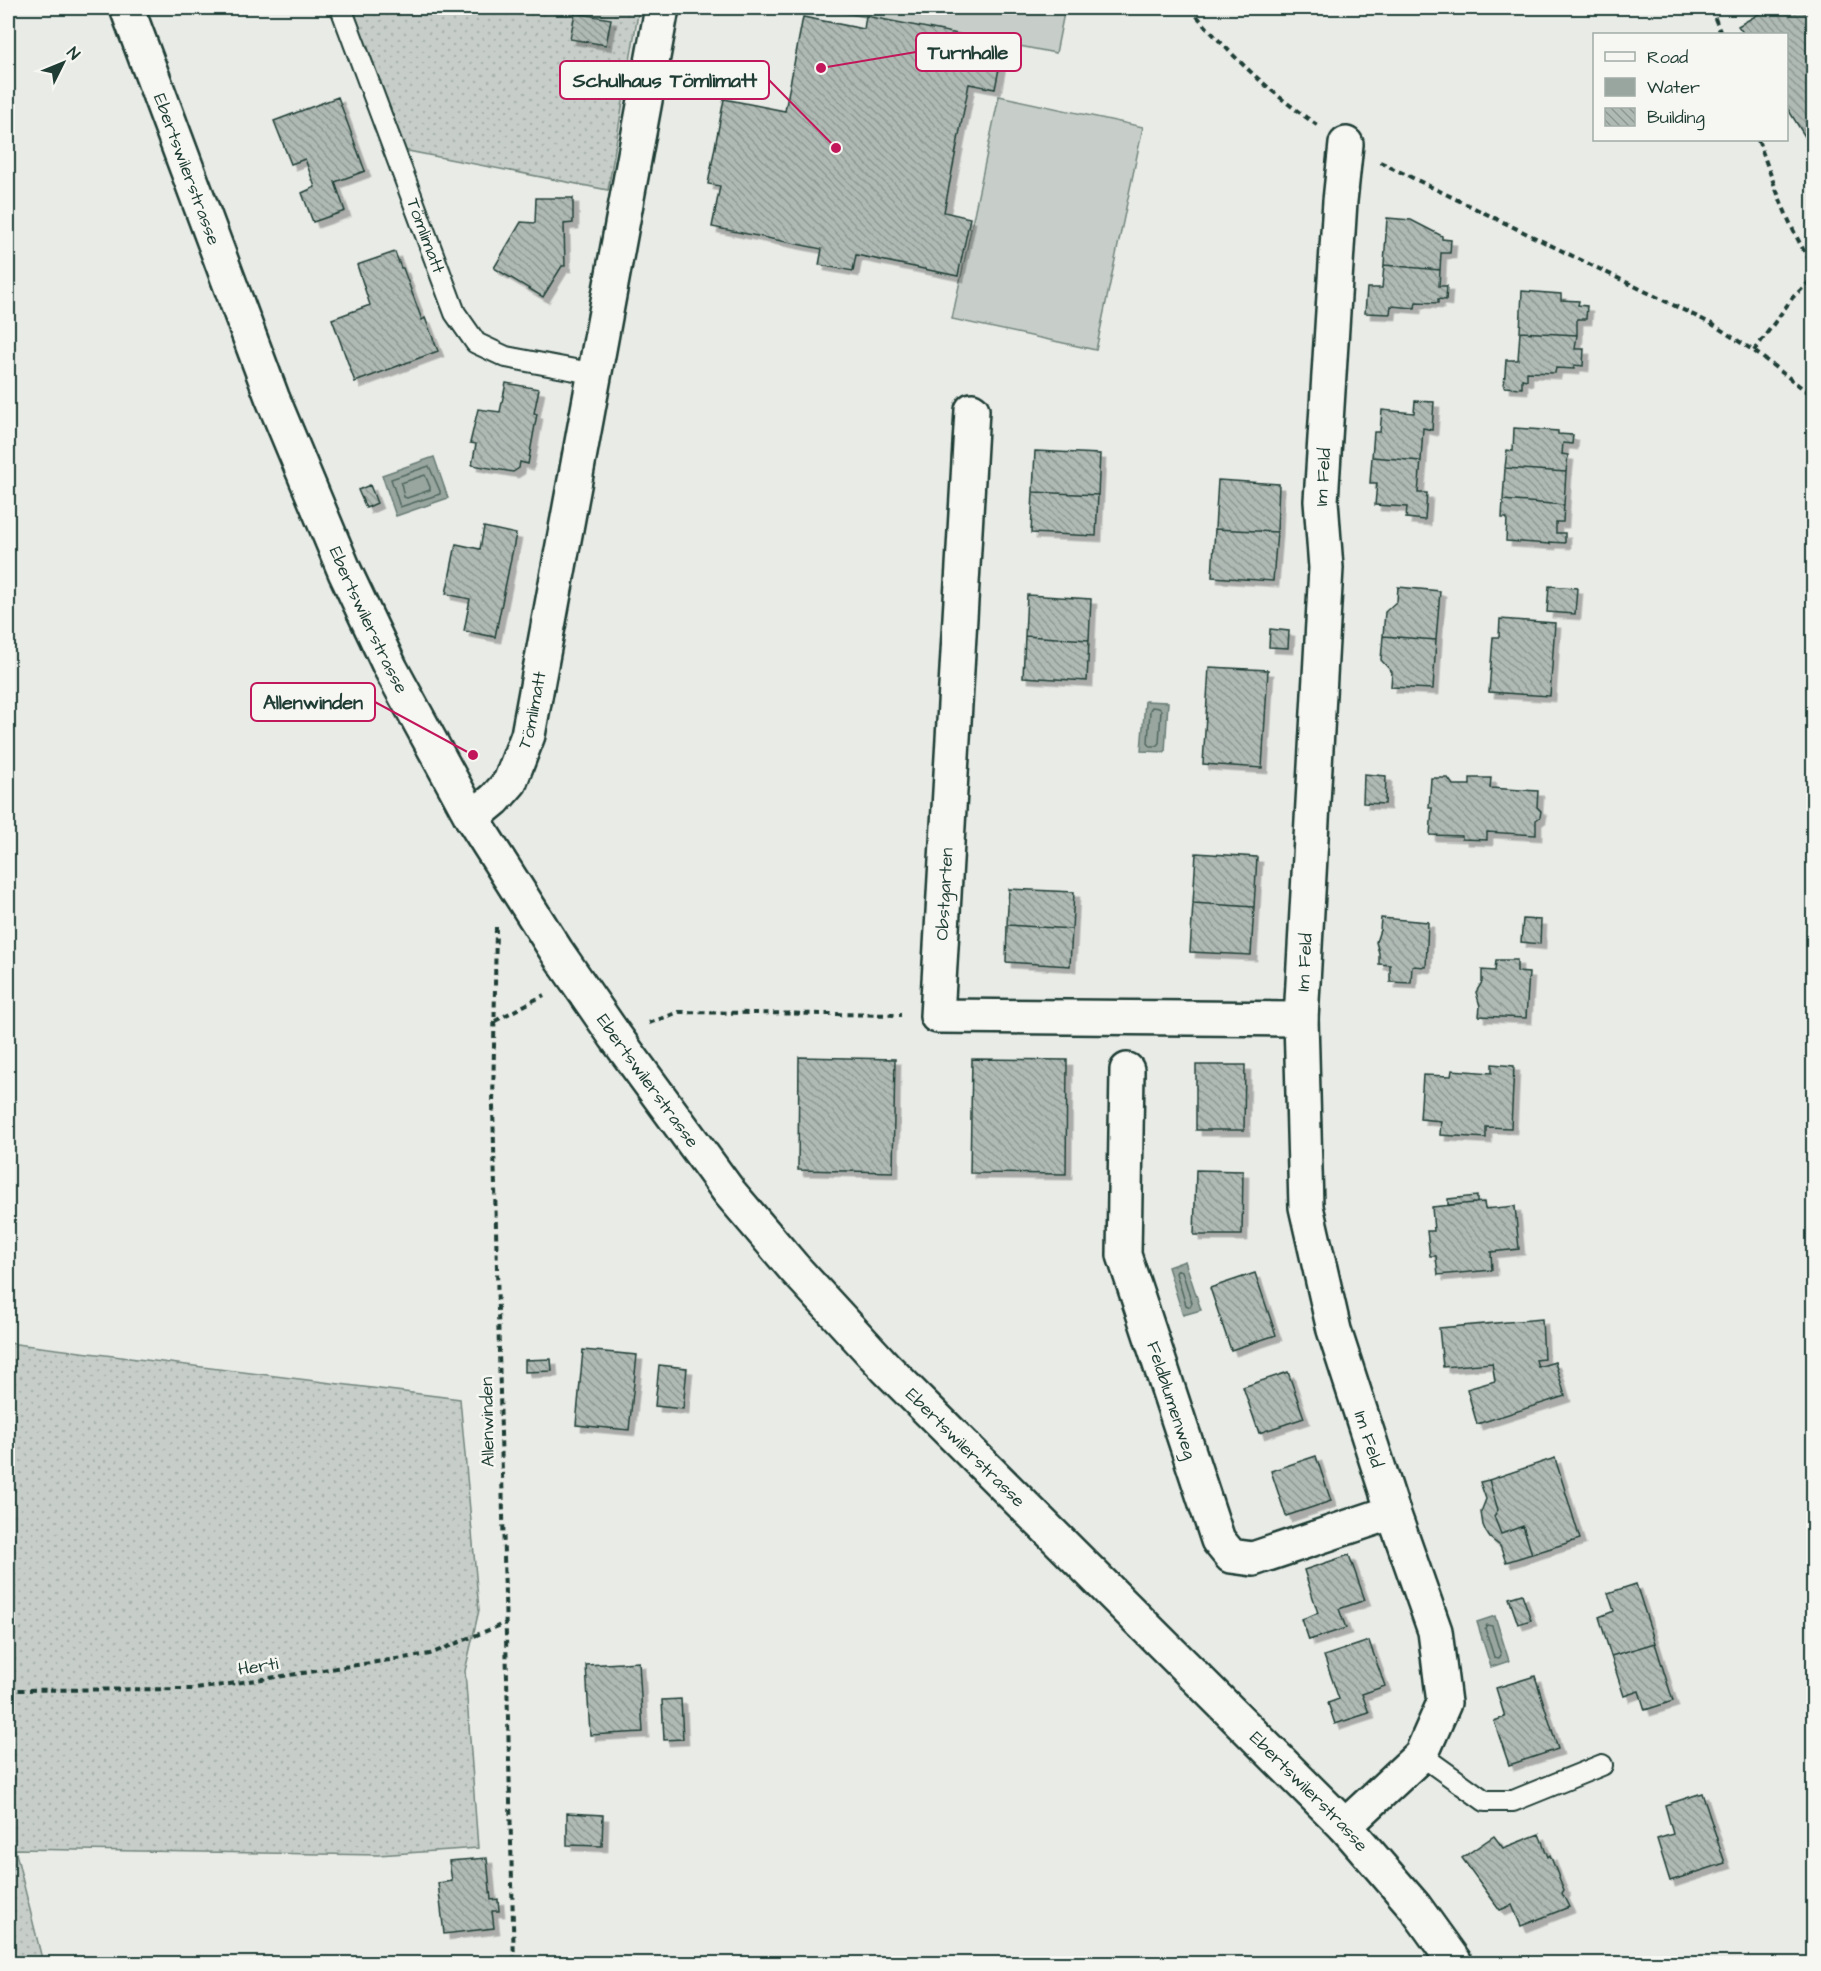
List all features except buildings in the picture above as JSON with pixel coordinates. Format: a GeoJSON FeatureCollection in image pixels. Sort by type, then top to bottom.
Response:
{"type":"FeatureCollection","features":[{"type":"Feature","properties":{"kind":"street","name":"Ebertswilerstrasse"},"geometry":{"type":"LineString","coordinates":[[127,8],[272,397],[345,572],[391,669],[472,818],[615,1036],[730,1192],[794,1268],[886,1368],[1345,1826],[1415,1907],[1456,1964]]}},
{"type":"Feature","properties":{"kind":"street","name":"Tömlimatt"},"geometry":{"type":"LineString","coordinates":[[472,818],[495,799],[510,782],[528,735],[662,8]]}},
{"type":"Feature","properties":{"kind":"street","name":"Im Feld"},"geometry":{"type":"LineString","coordinates":[[1345,1826],[1421,1755],[1444,1703],[1436,1631],[1393,1512],[1334,1329],[1306,1207],[1301,1019],[1326,568],[1321,501],[1340,201],[1346,144]]}},
{"type":"Feature","properties":{"kind":"street","name":"Obstgarten"},"geometry":{"type":"LineString","coordinates":[[938,1016],[972,410]]}},
{"type":"Feature","properties":{"kind":"street"},"geometry":{"type":"LineString","coordinates":[[938,1016],[1301,1019]]}},
{"type":"Feature","properties":{"kind":"street","name":"Feldblumenweg"},"geometry":{"type":"LineString","coordinates":[[1127,1070],[1124,1255],[1218,1540],[1231,1556],[1253,1559],[1393,1512]]}},
{"type":"Feature","properties":{"kind":"lane","name":"Tömlimatt"},"geometry":{"type":"LineString","coordinates":[[341,8],[455,313],[476,343],[506,357],[596,374]]}},
{"type":"Feature","properties":{"kind":"lane"},"geometry":{"type":"LineString","coordinates":[[1421,1755],[1485,1801],[1513,1801],[1602,1765]]}},
{"type":"Feature","properties":{"kind":"path"},"geometry":{"type":"LineString","coordinates":[[1190,8],[1250,73],[1296,111],[1346,144],[1401,174],[1712,324],[1754,351],[1814,397]]}},
{"type":"Feature","properties":{"kind":"path"},"geometry":{"type":"LineString","coordinates":[[1711,8],[1721,33]]}},
{"type":"Feature","properties":{"kind":"path"},"geometry":{"type":"LineString","coordinates":[[1758,141],[1780,200],[1802,249],[1814,267]]}},
{"type":"Feature","properties":{"kind":"path"},"geometry":{"type":"LineString","coordinates":[[1754,351],[1793,297],[1814,278]]}},
{"type":"Feature","properties":{"kind":"path","name":"Allenwinden"},"geometry":{"type":"LineString","coordinates":[[514,885],[497,916],[493,1106],[514,1964]]}},
{"type":"Feature","properties":{"kind":"path"},"geometry":{"type":"LineString","coordinates":[[495,1022],[576,977]]}},
{"type":"Feature","properties":{"kind":"path"},"geometry":{"type":"LineString","coordinates":[[615,1036],[679,1012],[938,1016]]}},
{"type":"Feature","properties":{"kind":"path","name":"Herti"},"geometry":{"type":"LineString","coordinates":[[8,1690],[196,1689],[430,1654],[506,1623]]}},
{"type":"Feature","properties":{"kind":"shaded area"},"geometry":{"type":"Polygon","coordinates":[[[350,8],[639,8],[608,190],[403,150],[350,8]]]}},
{"type":"Feature","properties":{"kind":"shaded area"},"geometry":{"type":"Polygon","coordinates":[[[819,8],[1065,8],[1056,53],[819,8]]]}},
{"type":"Feature","properties":{"kind":"shaded area"},"geometry":{"type":"Polygon","coordinates":[[[999,96],[1143,127],[1096,350],[952,319],[999,96]]]}},
{"type":"Feature","properties":{"kind":"shaded area"},"geometry":{"type":"Polygon","coordinates":[[[8,1343],[460,1399],[479,1610],[465,1671],[478,1848],[378,1855],[15,1849],[43,1963],[8,1963],[8,1343]]]}},
{"type":"Feature","properties":{"kind":"water"},"geometry":{"type":"Polygon","coordinates":[[[434,457],[448,498],[396,516],[382,475],[434,457]]]}},
{"type":"Feature","properties":{"kind":"water"},"geometry":{"type":"Polygon","coordinates":[[[1145,701],[1168,702],[1165,752],[1141,751],[1145,701]]]}},
{"type":"Feature","properties":{"kind":"water"},"geometry":{"type":"Polygon","coordinates":[[[1185,1261],[1201,1310],[1183,1315],[1168,1267],[1185,1261]]]}},
{"type":"Feature","properties":{"kind":"water"},"geometry":{"type":"Polygon","coordinates":[[[1495,1616],[1509,1661],[1491,1667],[1477,1622],[1495,1616]]]}},
{"type":"Feature","properties":{"kind":"place","name":"Turnhalle"},"geometry":{"type":"Point","coordinates":[821,68]}},
{"type":"Feature","properties":{"kind":"place","name":"Schulhaus Tömlimatt"},"geometry":{"type":"Point","coordinates":[836,148]}},
{"type":"Feature","properties":{"kind":"place","name":"Allenwinden"},"geometry":{"type":"Point","coordinates":[473,755]}}]}
